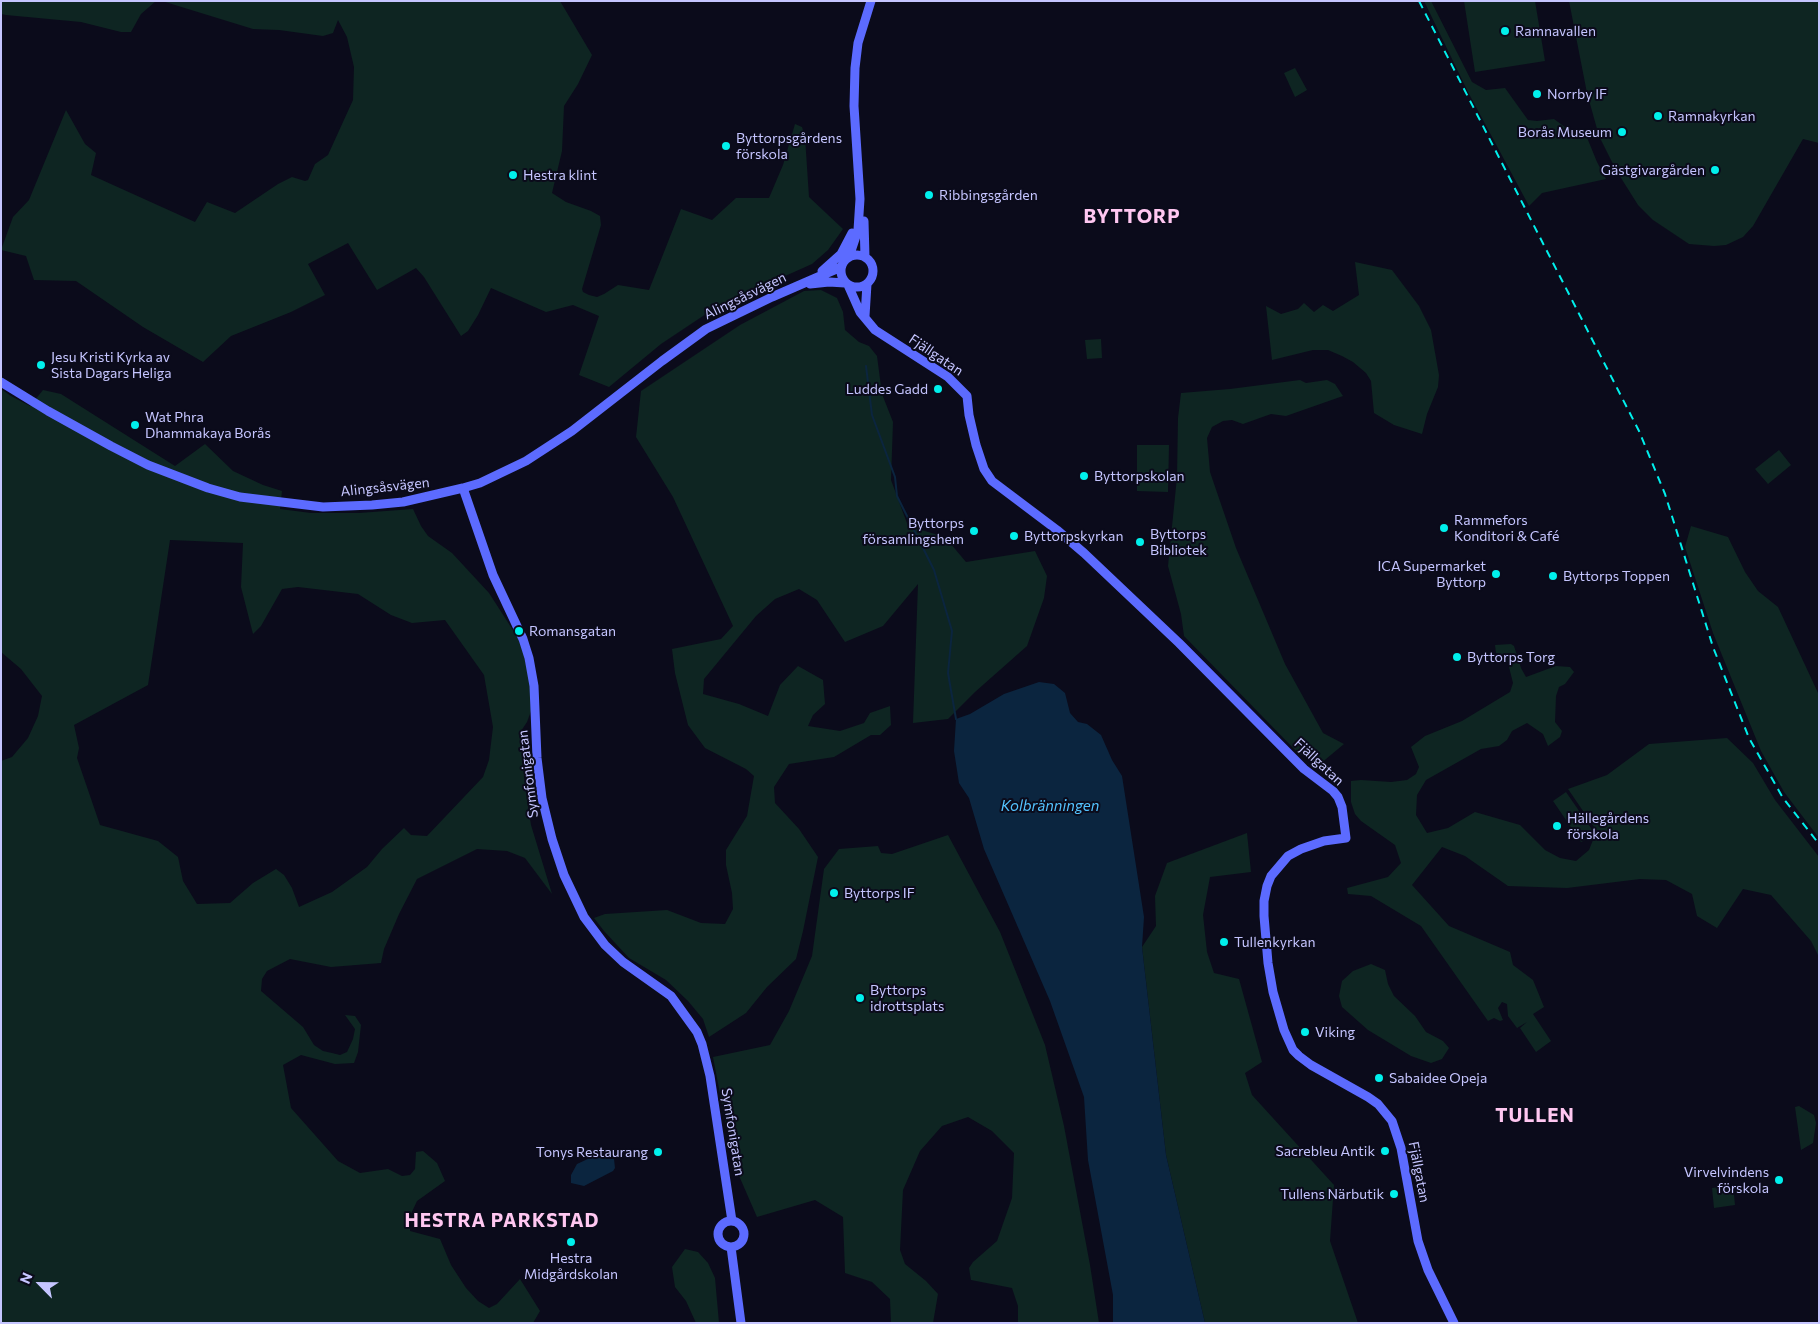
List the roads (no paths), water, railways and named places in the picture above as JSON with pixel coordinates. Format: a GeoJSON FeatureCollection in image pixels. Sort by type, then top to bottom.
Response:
{"type":"FeatureCollection","features":[{"type":"Feature","properties":{"kind":"street","name":"Alingsåsvägen"},"geometry":{"type":"LineString","coordinates":[[849,257],[858,230],[860,199],[854,83],[858,44],[871,1]]}},
{"type":"Feature","properties":{"kind":"street","name":"Alingsåsvägen"},"geometry":{"type":"LineString","coordinates":[[860,199],[863,208],[865,258]]}},
{"type":"Feature","properties":{"kind":"street","name":"Alingsåsvägen"},"geometry":{"type":"LineString","coordinates":[[800,285],[830,265],[841,254],[852,232],[860,199]]}},
{"type":"Feature","properties":{"kind":"street"},"geometry":{"type":"LineString","coordinates":[[857,255],[865,258],[870,262],[873,272],[872,278],[866,284],[857,288],[846,284],[840,275],[841,267],[849,257],[857,255]]}},
{"type":"Feature","properties":{"kind":"street","name":"Alingsåsvägen"},"geometry":{"type":"LineString","coordinates":[[1,382],[48,411],[148,465],[185,480],[240,497],[323,507],[372,505],[413,500],[463,488],[514,467],[550,446],[594,415],[706,329],[841,267]]}},
{"type":"Feature","properties":{"kind":"street","name":"Alingsåsvägen"},"geometry":{"type":"LineString","coordinates":[[800,285],[829,282],[846,284]]}},
{"type":"Feature","properties":{"kind":"street","name":"Fjällgatan"},"geometry":{"type":"LineString","coordinates":[[846,284],[860,312],[875,330],[948,377],[967,396],[969,415],[980,458],[984,469],[996,486],[1057,530],[1084,553],[1179,643],[1304,768],[1333,791],[1338,798],[1342,807],[1346,838],[1324,841],[1288,856],[1271,876],[1267,886],[1264,916],[1268,963],[1274,992],[1284,1030],[1293,1050],[1311,1065],[1368,1097],[1385,1111],[1392,1120],[1401,1148],[1418,1240],[1428,1270],[1454,1323]]}},
{"type":"Feature","properties":{"kind":"street"},"geometry":{"type":"LineString","coordinates":[[865,316],[866,284]]}},
{"type":"Feature","properties":{"kind":"street","name":"Symfonigatan"},"geometry":{"type":"LineString","coordinates":[[463,488],[493,575],[523,639],[532,669],[537,758],[542,798],[552,839],[564,875],[584,917],[605,945],[623,962],[671,996],[697,1032],[710,1076],[732,1221]]}},
{"type":"Feature","properties":{"kind":"street"},"geometry":{"type":"LineString","coordinates":[[732,1221],[741,1225],[744,1236],[740,1244],[731,1247],[722,1243],[718,1234],[722,1225],[732,1221]]}},
{"type":"Feature","properties":{"kind":"street"},"geometry":{"type":"LineString","coordinates":[[731,1247],[741,1323]]}},
{"type":"Feature","properties":{"kind":"water","name":"Kolbränningen"},"geometry":{"type":"Polygon","coordinates":[[[1039,682],[1054,684],[1065,693],[1070,713],[1078,722],[1087,724],[1101,735],[1112,760],[1122,776],[1144,917],[1142,947],[1166,1155],[1205,1323],[1113,1323],[1113,1295],[1088,1160],[1084,1097],[1050,1001],[984,849],[969,798],[959,783],[954,751],[956,719],[970,714],[1004,694],[1039,682]]]}},
{"type":"Feature","properties":{"kind":"water"},"geometry":{"type":"Polygon","coordinates":[[[592,1157],[614,1159],[615,1168],[613,1171],[584,1186],[571,1183],[571,1175],[577,1164],[592,1157]]]}},
{"type":"Feature","properties":{"kind":"waterway"},"geometry":{"type":"LineString","coordinates":[[866,366],[872,415],[895,477],[897,496],[934,570],[952,631],[948,673],[956,719]]}},
{"type":"Feature","properties":{"kind":"railway"},"geometry":{"type":"LineString","coordinates":[[1419,1],[1639,431],[1665,494],[1713,647],[1749,738],[1783,798],[1819,844]]}},
{"type":"Feature","properties":{"kind":"place","name":"Ramnavallen"},"geometry":{"type":"Point","coordinates":[1505,31]}},
{"type":"Feature","properties":{"kind":"place","name":"Norrby IF"},"geometry":{"type":"Point","coordinates":[1537,94]}},
{"type":"Feature","properties":{"kind":"place","name":"Ramnakyrkan"},"geometry":{"type":"Point","coordinates":[1658,116]}},
{"type":"Feature","properties":{"kind":"place","name":"Borås Museum"},"geometry":{"type":"Point","coordinates":[1622,132]}},
{"type":"Feature","properties":{"kind":"place","name":"Byttorpsgårdens förskola"},"geometry":{"type":"Point","coordinates":[726,146]}},
{"type":"Feature","properties":{"kind":"place","name":"Gästgivargården"},"geometry":{"type":"Point","coordinates":[1715,170]}},
{"type":"Feature","properties":{"kind":"place","name":"Hestra klint"},"geometry":{"type":"Point","coordinates":[513,175]}},
{"type":"Feature","properties":{"kind":"place","name":"Ribbingsgården"},"geometry":{"type":"Point","coordinates":[929,195]}},
{"type":"Feature","properties":{"kind":"place","name":"Jesu Kristi Kyrka av Sista Dagars Heliga"},"geometry":{"type":"Point","coordinates":[41,365]}},
{"type":"Feature","properties":{"kind":"place","name":"Luddes Gadd"},"geometry":{"type":"Point","coordinates":[938,389]}},
{"type":"Feature","properties":{"kind":"place","name":"Wat Phra Dhammakaya Borås"},"geometry":{"type":"Point","coordinates":[135,425]}},
{"type":"Feature","properties":{"kind":"place","name":"Byttorpskolan"},"geometry":{"type":"Point","coordinates":[1084,476]}},
{"type":"Feature","properties":{"kind":"place","name":"Rammefors Konditori & Café"},"geometry":{"type":"Point","coordinates":[1444,528]}},
{"type":"Feature","properties":{"kind":"place","name":"Byttorps församlingshem"},"geometry":{"type":"Point","coordinates":[974,531]}},
{"type":"Feature","properties":{"kind":"place","name":"Byttorpskyrkan"},"geometry":{"type":"Point","coordinates":[1014,536]}},
{"type":"Feature","properties":{"kind":"place","name":"Byttorps Bibliotek"},"geometry":{"type":"Point","coordinates":[1140,542]}},
{"type":"Feature","properties":{"kind":"place","name":"ICA Supermarket Byttorp"},"geometry":{"type":"Point","coordinates":[1496,574]}},
{"type":"Feature","properties":{"kind":"place","name":"Byttorps Toppen"},"geometry":{"type":"Point","coordinates":[1553,576]}},
{"type":"Feature","properties":{"kind":"place","name":"Romansgatan"},"geometry":{"type":"Point","coordinates":[519,631]}},
{"type":"Feature","properties":{"kind":"place","name":"Byttorps Torg"},"geometry":{"type":"Point","coordinates":[1457,657]}},
{"type":"Feature","properties":{"kind":"place","name":"Hällegårdens förskola"},"geometry":{"type":"Point","coordinates":[1557,826]}},
{"type":"Feature","properties":{"kind":"place","name":"Byttorps IF"},"geometry":{"type":"Point","coordinates":[834,893]}},
{"type":"Feature","properties":{"kind":"place","name":"Tullenkyrkan"},"geometry":{"type":"Point","coordinates":[1224,942]}},
{"type":"Feature","properties":{"kind":"place","name":"Byttorps idrottsplats"},"geometry":{"type":"Point","coordinates":[860,998]}},
{"type":"Feature","properties":{"kind":"place","name":"Viking"},"geometry":{"type":"Point","coordinates":[1305,1032]}},
{"type":"Feature","properties":{"kind":"place","name":"Sabaidee Opeja"},"geometry":{"type":"Point","coordinates":[1379,1078]}},
{"type":"Feature","properties":{"kind":"place","name":"Sacrebleu Antik"},"geometry":{"type":"Point","coordinates":[1385,1151]}},
{"type":"Feature","properties":{"kind":"place","name":"Tonys Restaurang"},"geometry":{"type":"Point","coordinates":[658,1152]}},
{"type":"Feature","properties":{"kind":"place","name":"Virvelvindens förskola"},"geometry":{"type":"Point","coordinates":[1779,1180]}},
{"type":"Feature","properties":{"kind":"place","name":"Tullens Närbutik"},"geometry":{"type":"Point","coordinates":[1394,1194]}},
{"type":"Feature","properties":{"kind":"place","name":"Hestra Midgårdskolan"},"geometry":{"type":"Point","coordinates":[571,1242]}},
{"type":"Feature","properties":{"kind":"district","name":"BYTTORP"},"geometry":{"type":"Point","coordinates":[1132,217]}},
{"type":"Feature","properties":{"kind":"district","name":"TULLEN"},"geometry":{"type":"Point","coordinates":[1535,1116]}},
{"type":"Feature","properties":{"kind":"district","name":"HESTRA PARKSTAD"},"geometry":{"type":"Point","coordinates":[502,1221]}}]}
